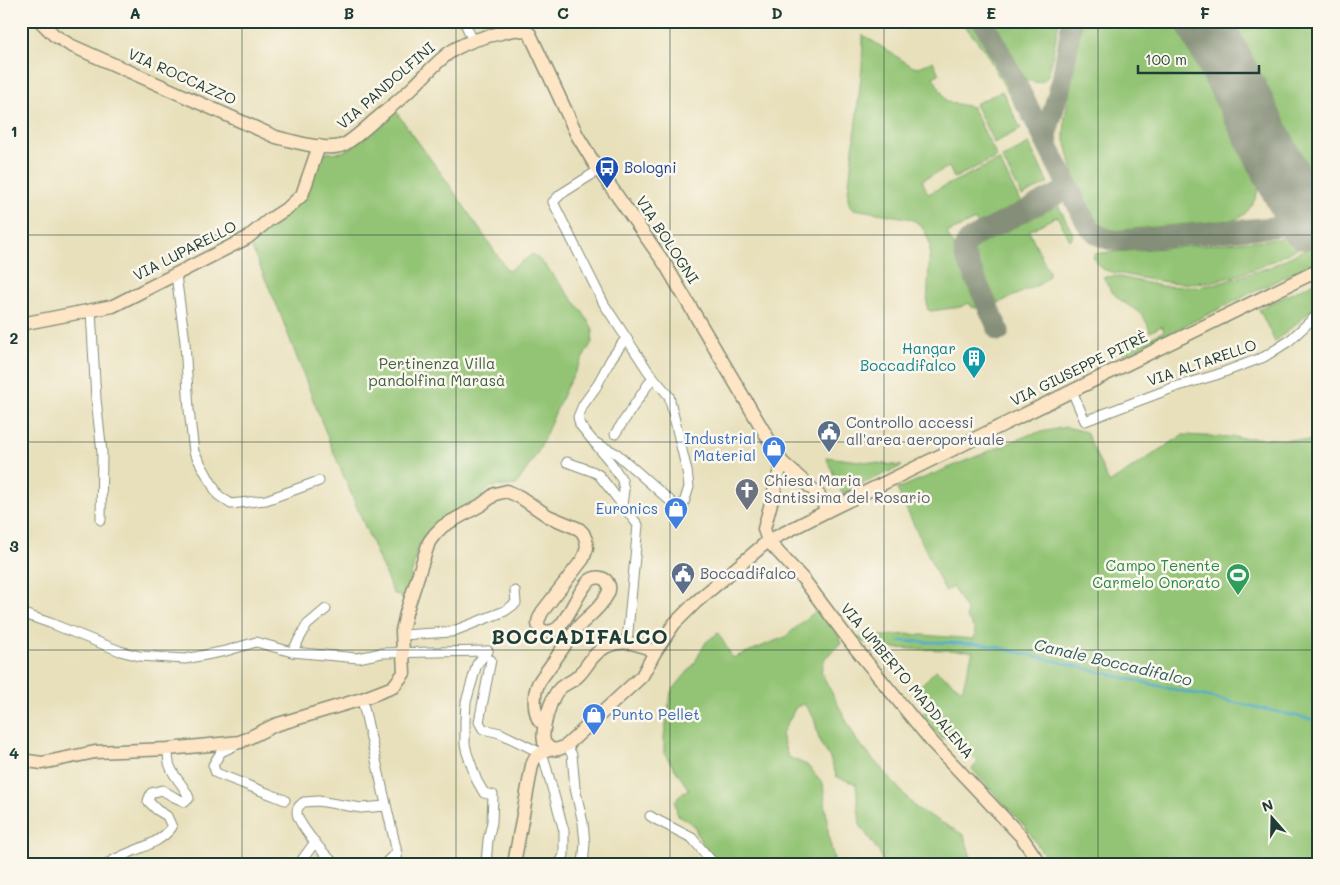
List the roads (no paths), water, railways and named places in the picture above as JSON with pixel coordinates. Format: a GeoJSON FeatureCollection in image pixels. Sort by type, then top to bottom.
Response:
{"type":"FeatureCollection","features":[{"type":"Feature","properties":{"kind":"street","name":"VIA ROCCAZZO"},"geometry":{"type":"LineString","coordinates":[[40,21],[54,35],[92,55],[276,137],[319,146]]}},
{"type":"Feature","properties":{"kind":"street"},"geometry":{"type":"LineString","coordinates":[[464,21],[473,41]]}},
{"type":"Feature","properties":{"kind":"street","name":"VIA PANDOLFINI"},"geometry":{"type":"LineString","coordinates":[[319,146],[333,148],[344,145],[394,104],[454,49],[512,26],[530,34]]}},
{"type":"Feature","properties":{"kind":"street","name":"VIA BOLOGNI"},"geometry":{"type":"LineString","coordinates":[[530,34],[577,135],[599,170],[665,264],[782,462],[819,495],[827,511]]}},
{"type":"Feature","properties":{"kind":"street","name":"VIA LUPARELLO"},"geometry":{"type":"LineString","coordinates":[[21,324],[113,306],[247,238],[302,195],[319,146]]}},
{"type":"Feature","properties":{"kind":"street"},"geometry":{"type":"LineString","coordinates":[[594,442],[617,454],[676,506],[683,506],[689,487],[687,471],[669,396],[653,377],[604,304],[553,202],[561,194],[599,170]]}},
{"type":"Feature","properties":{"kind":"street","name":"VIA GIUSEPPE PITRÈ"},"geometry":{"type":"LineString","coordinates":[[567,745],[642,676],[655,652],[674,624],[696,602],[768,541],[1319,270]]}},
{"type":"Feature","properties":{"kind":"street"},"geometry":{"type":"LineString","coordinates":[[176,274],[194,452],[218,495],[230,504],[266,500],[319,481]]}},
{"type":"Feature","properties":{"kind":"street"},"geometry":{"type":"LineString","coordinates":[[91,311],[96,399],[102,453],[101,520]]}},
{"type":"Feature","properties":{"kind":"street","name":"VIA ALTARELLO"},"geometry":{"type":"LineString","coordinates":[[1072,391],[1085,421],[1175,387],[1216,375],[1264,357],[1289,341],[1319,313]]}},
{"type":"Feature","properties":{"kind":"street"},"geometry":{"type":"LineString","coordinates":[[622,505],[624,490],[622,480],[611,463],[580,425],[578,417],[582,405],[596,387],[611,359],[626,338]]}},
{"type":"Feature","properties":{"kind":"street"},"geometry":{"type":"LineString","coordinates":[[615,434],[653,377]]}},
{"type":"Feature","properties":{"kind":"street"},"geometry":{"type":"LineString","coordinates":[[567,462],[599,475],[638,525],[627,642]]}},
{"type":"Feature","properties":{"kind":"street"},"geometry":{"type":"LineString","coordinates":[[768,541],[764,529],[782,462]]}},
{"type":"Feature","properties":{"kind":"street"},"geometry":{"type":"LineString","coordinates":[[285,800],[216,773],[213,765],[221,752],[276,725],[362,699],[392,687],[404,673],[402,635],[406,613],[429,542],[443,526],[481,505],[495,494],[508,491],[548,516],[579,528],[586,540],[587,548],[584,559],[542,612],[538,621],[539,626],[546,632],[558,628],[587,583],[592,579],[602,578],[610,590],[605,600],[574,633],[538,683],[535,698],[537,716],[539,721],[545,723]]}},
{"type":"Feature","properties":{"kind":"street","name":"VIA UMBERTO MADDALENA"},"geometry":{"type":"LineString","coordinates":[[768,541],[804,580],[852,644],[932,742],[1022,836],[1040,864]]}},
{"type":"Feature","properties":{"kind":"street"},"geometry":{"type":"LineString","coordinates":[[402,635],[450,632],[505,611],[516,603],[514,591]]}},
{"type":"Feature","properties":{"kind":"street"},"geometry":{"type":"LineString","coordinates":[[292,652],[307,625],[326,610]]}},
{"type":"Feature","properties":{"kind":"street"},"geometry":{"type":"LineString","coordinates":[[21,613],[120,651],[139,656],[185,659],[226,651],[256,642],[292,652],[358,658],[382,653],[489,656]]}},
{"type":"Feature","properties":{"kind":"street"},"geometry":{"type":"LineString","coordinates":[[558,864],[564,855],[564,831],[544,760],[545,723],[552,700],[561,688],[578,676],[603,648],[627,642],[643,645],[655,652]]}},
{"type":"Feature","properties":{"kind":"street"},"geometry":{"type":"LineString","coordinates":[[489,656],[479,722],[483,729],[500,733],[545,751],[560,750],[567,745],[572,755],[575,788],[583,823],[585,843],[583,864]]}},
{"type":"Feature","properties":{"kind":"street"},"geometry":{"type":"LineString","coordinates":[[486,864],[492,822],[493,795],[484,793],[474,773],[465,744],[464,721],[466,702],[477,664],[489,656]]}},
{"type":"Feature","properties":{"kind":"street"},"geometry":{"type":"LineString","coordinates":[[362,699],[398,864]]}},
{"type":"Feature","properties":{"kind":"street"},"geometry":{"type":"LineString","coordinates":[[21,760],[42,763],[95,752],[168,749],[240,742]]}},
{"type":"Feature","properties":{"kind":"street"},"geometry":{"type":"LineString","coordinates":[[107,864],[115,858],[132,852],[166,835],[172,827],[167,816],[148,801],[150,793],[162,790],[185,802],[189,798],[186,789],[177,779],[169,764],[168,749]]}},
{"type":"Feature","properties":{"kind":"street"},"geometry":{"type":"LineString","coordinates":[[514,864],[532,765],[535,758],[545,751]]}},
{"type":"Feature","properties":{"kind":"street"},"geometry":{"type":"LineString","coordinates":[[335,864],[324,854],[302,825],[297,814],[298,808],[304,802],[318,801],[361,808],[386,806]]}},
{"type":"Feature","properties":{"kind":"street"},"geometry":{"type":"LineString","coordinates":[[650,816],[692,838],[714,864]]}},
{"type":"Feature","properties":{"kind":"street"},"geometry":{"type":"LineString","coordinates":[[299,864],[315,842]]}},
{"type":"Feature","properties":{"kind":"street"},"geometry":{"type":"LineString","coordinates":[[384,864],[396,853]]}},
{"type":"Feature","properties":{"kind":"waterway","name":"Canale Boccadifalco"},"geometry":{"type":"LineString","coordinates":[[900,641],[984,644],[1163,687],[1319,721]]}},
{"type":"Feature","properties":{"kind":"place","name":"Bologni"},"geometry":{"type":"Point","coordinates":[607,189]}},
{"type":"Feature","properties":{"kind":"place","name":"Hangar Boccadifalco"},"geometry":{"type":"Point","coordinates":[974,379]}},
{"type":"Feature","properties":{"kind":"place","name":"Controllo accessi all'area aeroportuale"},"geometry":{"type":"Point","coordinates":[829,453]}},
{"type":"Feature","properties":{"kind":"place","name":"Industrial Material"},"geometry":{"type":"Point","coordinates":[774,469]}},
{"type":"Feature","properties":{"kind":"place","name":"Chiesa Maria Santissima del Rosario"},"geometry":{"type":"Point","coordinates":[747,511]}},
{"type":"Feature","properties":{"kind":"place","name":"Euronics"},"geometry":{"type":"Point","coordinates":[676,530]}},
{"type":"Feature","properties":{"kind":"place","name":"Boccadifalco"},"geometry":{"type":"Point","coordinates":[683,595]}},
{"type":"Feature","properties":{"kind":"place","name":"Campo Tenente Carmelo Onorato"},"geometry":{"type":"Point","coordinates":[1238,596]}},
{"type":"Feature","properties":{"kind":"place","name":"Punto Pellet"},"geometry":{"type":"Point","coordinates":[594,736]}},
{"type":"Feature","properties":{"kind":"district","name":"BOCCADIFALCO"},"geometry":{"type":"Point","coordinates":[580,637]}},
{"type":"Feature","properties":{"kind":"park label","name":"Pertinenza Villa pandolfina Marasà"},"geometry":{"type":"Point","coordinates":[437,372]}}]}
